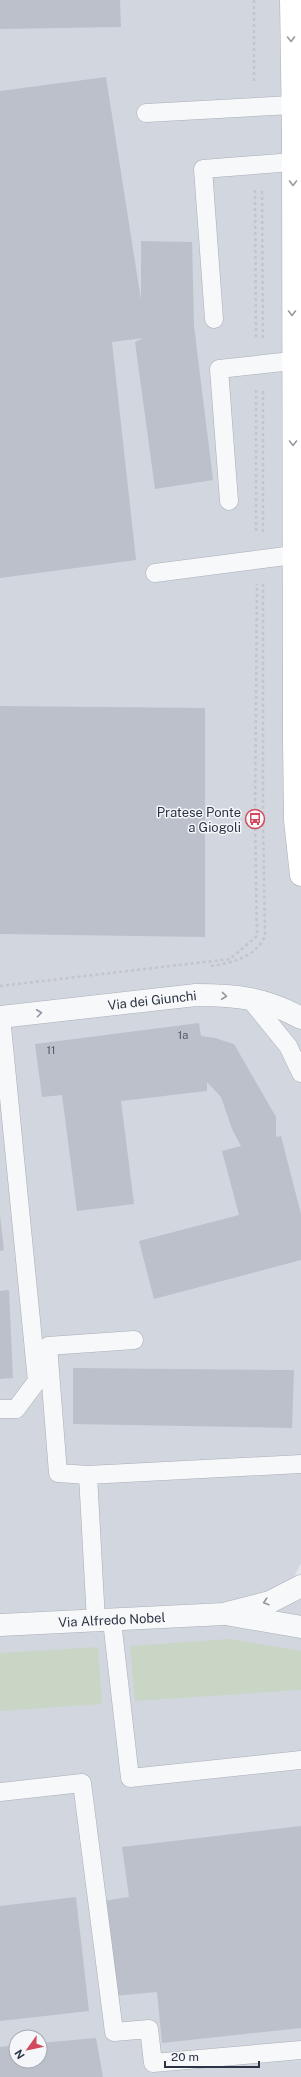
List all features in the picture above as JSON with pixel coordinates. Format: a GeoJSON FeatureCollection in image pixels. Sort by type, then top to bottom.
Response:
{"type":"FeatureCollection","features":[{"type":"Feature","properties":{"kind":"main road"},"geometry":{"type":"LineString","coordinates":[[291,0],[295,372],[296,820],[301,875]]}},
{"type":"Feature","properties":{"kind":"street","name":"Via dei Giunchi"},"geometry":{"type":"LineString","coordinates":[[0,1017],[196,995],[249,998],[280,1007],[301,1018]]}},
{"type":"Feature","properties":{"kind":"street","name":"Via Alfredo Nobel"},"geometry":{"type":"LineString","coordinates":[[0,1625],[224,1614],[270,1602],[301,1586]]}},
{"type":"Feature","properties":{"kind":"street","name":"Via Alfredo Nobel"},"geometry":{"type":"LineString","coordinates":[[224,1614],[301,1627]]}},
{"type":"Feature","properties":{"kind":"lane"},"geometry":{"type":"LineString","coordinates":[[146,113],[292,105]]}},
{"type":"Feature","properties":{"kind":"lane"},"geometry":{"type":"LineString","coordinates":[[214,319],[203,169],[293,162]]}},
{"type":"Feature","properties":{"kind":"lane"},"geometry":{"type":"LineString","coordinates":[[229,501],[219,369],[263,364],[295,372]]}},
{"type":"Feature","properties":{"kind":"lane"},"geometry":{"type":"LineString","coordinates":[[155,573],[264,559],[296,566]]}},
{"type":"Feature","properties":{"kind":"lane"},"geometry":{"type":"LineString","coordinates":[[249,998],[288,1046],[301,1073]]}},
{"type":"Feature","properties":{"kind":"lane"},"geometry":{"type":"LineString","coordinates":[[0,1017],[36,1380],[16,1408],[0,1409]]}},
{"type":"Feature","properties":{"kind":"lane"},"geometry":{"type":"LineString","coordinates":[[134,1340],[48,1346],[58,1473],[88,1475],[301,1464]]}},
{"type":"Feature","properties":{"kind":"lane"},"geometry":{"type":"LineString","coordinates":[[88,1475],[104,1621],[130,1778],[301,1760]]}},
{"type":"Feature","properties":{"kind":"lane"},"geometry":{"type":"LineString","coordinates":[[0,1792],[82,1784],[114,2032],[149,2029],[153,2063],[301,2050]]}},
{"type":"Feature","properties":{"kind":"path"},"geometry":{"type":"LineString","coordinates":[[209,966],[232,963],[254,951],[262,943],[265,936],[263,822],[264,559],[262,164]]}},
{"type":"Feature","properties":{"kind":"shaded area"},"geometry":{"type":"Polygon","coordinates":[[[0,0],[301,0],[301,1563],[295,1575],[301,1585],[301,2077],[0,2077],[0,0]]]}},
{"type":"Feature","properties":{"kind":"green space"},"geometry":{"type":"Polygon","coordinates":[[[229,1639],[301,1651],[301,1690],[135,1701],[130,1646],[229,1639]]]}},
{"type":"Feature","properties":{"kind":"green space"},"geometry":{"type":"Polygon","coordinates":[[[98,1647],[102,1704],[0,1711],[0,1653],[98,1647]]]}},
{"type":"Feature","properties":{"kind":"building"},"geometry":{"type":"Polygon","coordinates":[[[0,0],[120,0],[121,27],[0,29],[0,0]]]}},
{"type":"Feature","properties":{"kind":"building"},"geometry":{"type":"Polygon","coordinates":[[[106,77],[141,300],[141,241],[192,242],[194,326],[213,480],[155,489],[135,342],[143,338],[112,342],[136,560],[0,578],[0,91],[106,77]]]}},
{"type":"Feature","properties":{"kind":"building"},"geometry":{"type":"Polygon","coordinates":[[[0,706],[205,708],[205,937],[0,934],[0,706]]]}},
{"type":"Feature","properties":{"kind":"building"},"geometry":{"type":"Polygon","coordinates":[[[199,1023],[201,1036],[215,1038],[234,1044],[276,1117],[276,1137],[281,1136],[301,1214],[301,1260],[154,1299],[139,1241],[239,1215],[222,1151],[241,1146],[232,1129],[221,1097],[207,1082],[207,1091],[121,1101],[134,1204],[77,1211],[62,1095],[42,1097],[35,1044],[199,1023]]]}},
{"type":"Feature","properties":{"kind":"building"},"geometry":{"type":"Polygon","coordinates":[[[0,1216],[4,1250],[0,1251],[0,1216]]]}},
{"type":"Feature","properties":{"kind":"building"},"geometry":{"type":"Polygon","coordinates":[[[9,1290],[13,1378],[0,1379],[0,1291],[9,1290]]]}},
{"type":"Feature","properties":{"kind":"building"},"geometry":{"type":"Polygon","coordinates":[[[73,1368],[294,1370],[292,1428],[73,1424],[73,1368]]]}},
{"type":"Feature","properties":{"kind":"building"},"geometry":{"type":"Polygon","coordinates":[[[301,1826],[301,2028],[162,2043],[157,1992],[114,1996],[104,1901],[129,1897],[122,1847],[301,1826]]]}},
{"type":"Feature","properties":{"kind":"building"},"geometry":{"type":"Polygon","coordinates":[[[76,1897],[89,2011],[0,2021],[0,1906],[76,1897]]]}},
{"type":"Feature","properties":{"kind":"building"},"geometry":{"type":"Polygon","coordinates":[[[96,2038],[103,2077],[0,2077],[0,2047],[8,2046],[8,2069],[48,2069],[48,2042],[96,2038]]]}},
{"type":"Feature","properties":{"kind":"place","name":"Pratese Ponte a Giogoli"},"geometry":{"type":"Point","coordinates":[255,819]}}]}
